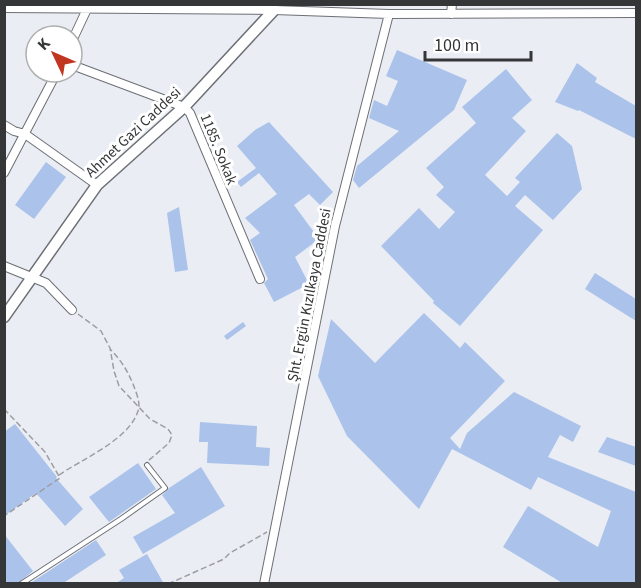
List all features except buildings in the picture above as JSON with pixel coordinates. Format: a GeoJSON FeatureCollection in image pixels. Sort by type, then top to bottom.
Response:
{"type":"FeatureCollection","features":[{"type":"Feature","properties":{"kind":"street"},"geometry":{"type":"LineString","coordinates":[[451,14],[452,4]]}},
{"type":"Feature","properties":{"kind":"street"},"geometry":{"type":"LineString","coordinates":[[4,8],[274,10],[389,14],[636,13]]}},
{"type":"Feature","properties":{"kind":"street"},"geometry":{"type":"LineString","coordinates":[[80,24],[87,9]]}},
{"type":"Feature","properties":{"kind":"street","name":"Ahmet Gazi Caddesi"},"geometry":{"type":"LineString","coordinates":[[4,316],[97,185],[184,108],[274,10]]}},
{"type":"Feature","properties":{"kind":"street","name":"Şht. Ergün Kızılkaya Caddesi"},"geometry":{"type":"LineString","coordinates":[[264,584],[335,226],[389,14]]}},
{"type":"Feature","properties":{"kind":"street","name":"1185. Sokak"},"geometry":{"type":"LineString","coordinates":[[84,70],[184,108],[190,113],[260,279]]}},
{"type":"Feature","properties":{"kind":"street"},"geometry":{"type":"LineString","coordinates":[[4,173],[51,84]]}},
{"type":"Feature","properties":{"kind":"street"},"geometry":{"type":"LineString","coordinates":[[4,125],[25,134],[97,185]]}},
{"type":"Feature","properties":{"kind":"street"},"geometry":{"type":"LineString","coordinates":[[4,266],[46,283],[72,310]]}},
{"type":"Feature","properties":{"kind":"lane"},"geometry":{"type":"LineString","coordinates":[[21,584],[113,525],[165,488],[147,465]]}},
{"type":"Feature","properties":{"kind":"path"},"geometry":{"type":"LineString","coordinates":[[59,475],[82,462],[126,430],[134,422],[140,409],[129,373],[122,361],[110,348],[101,331],[72,310]]}},
{"type":"Feature","properties":{"kind":"path"},"geometry":{"type":"LineString","coordinates":[[110,348],[119,386],[150,419],[168,429],[172,435],[169,443],[149,459],[147,465]]}},
{"type":"Feature","properties":{"kind":"path"},"geometry":{"type":"LineString","coordinates":[[4,409],[45,452],[60,478],[4,516]]}},
{"type":"Feature","properties":{"kind":"path"},"geometry":{"type":"LineString","coordinates":[[168,584],[224,559],[253,539],[275,528]]}}]}
